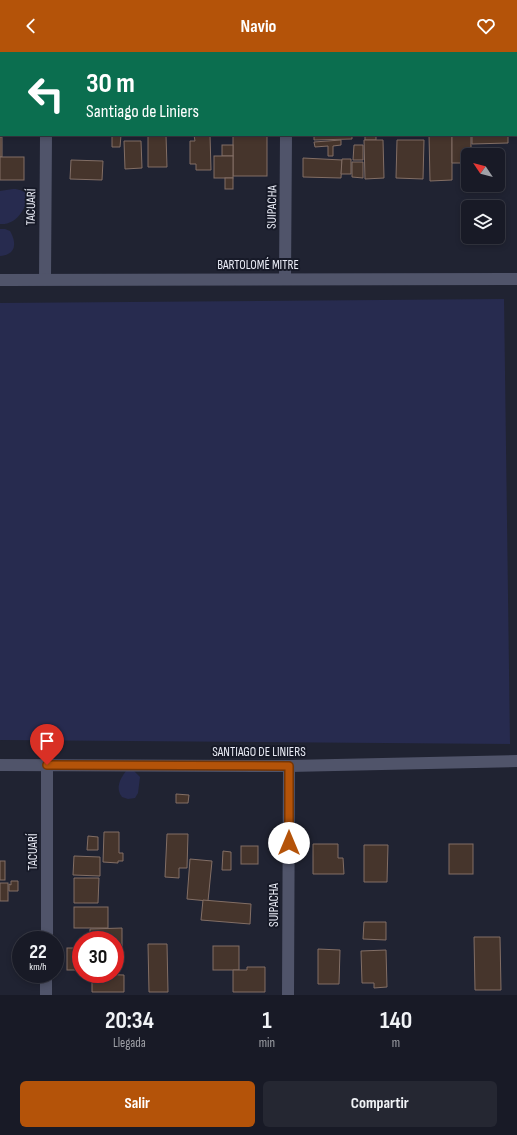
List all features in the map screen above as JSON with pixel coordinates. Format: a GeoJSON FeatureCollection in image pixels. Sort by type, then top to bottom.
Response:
{"type":"FeatureCollection","features":[{"type":"Feature","properties":{"kind":"street","name":"TACUARÍ"},"geometry":{"type":"LineString","coordinates":[[45,279],[46,136]]}},
{"type":"Feature","properties":{"kind":"street","name":"SUIPACHA"},"geometry":{"type":"LineString","coordinates":[[285,279],[286,136]]}},
{"type":"Feature","properties":{"kind":"street","name":"BARTOLOMÉ MITRE"},"geometry":{"type":"LineString","coordinates":[[0,280],[517,279]]}},
{"type":"Feature","properties":{"kind":"street","name":"SANTIAGO DE LINIERS"},"geometry":{"type":"LineString","coordinates":[[0,765],[289,766],[517,761]]}},
{"type":"Feature","properties":{"kind":"street","name":"TACUARÍ"},"geometry":{"type":"LineString","coordinates":[[47,765],[47,931]]}},
{"type":"Feature","properties":{"kind":"street","name":"SUIPACHA"},"geometry":{"type":"LineString","coordinates":[[288,995],[289,766]]}},
{"type":"Feature","properties":{"kind":"street"},"geometry":{"type":"LineString","coordinates":[[46,983],[46,995]]}},
{"type":"Feature","properties":{"kind":"shaded area"},"geometry":{"type":"Polygon","coordinates":[[[18,189],[29,196],[19,216],[11,222],[0,224],[0,191],[18,189]]]}},
{"type":"Feature","properties":{"kind":"shaded area"},"geometry":{"type":"Polygon","coordinates":[[[0,229],[10,231],[14,240],[14,248],[9,253],[0,256],[0,229]]]}},
{"type":"Feature","properties":{"kind":"shaded area"},"geometry":{"type":"Polygon","coordinates":[[[504,299],[510,744],[0,740],[0,303],[504,299]]]}},
{"type":"Feature","properties":{"kind":"shaded area"},"geometry":{"type":"Polygon","coordinates":[[[126,771],[134,771],[140,777],[138,793],[135,798],[128,799],[122,797],[120,794],[119,784],[126,771]]]}},
{"type":"Feature","properties":{"kind":"building"},"geometry":{"type":"Polygon","coordinates":[[[112,136],[121,136],[120,147],[112,147],[112,136]]]}},
{"type":"Feature","properties":{"kind":"building"},"geometry":{"type":"Polygon","coordinates":[[[148,136],[166,136],[167,167],[148,167],[148,136]]]}},
{"type":"Feature","properties":{"kind":"building"},"geometry":{"type":"Polygon","coordinates":[[[194,136],[210,136],[211,170],[196,170],[196,164],[190,164],[190,141],[195,141],[194,136]]]}},
{"type":"Feature","properties":{"kind":"building"},"geometry":{"type":"Polygon","coordinates":[[[233,136],[267,136],[267,176],[233,176],[233,136]]]}},
{"type":"Feature","properties":{"kind":"building"},"geometry":{"type":"Polygon","coordinates":[[[314,136],[352,136],[352,139],[314,140],[314,136]]]}},
{"type":"Feature","properties":{"kind":"building"},"geometry":{"type":"Polygon","coordinates":[[[365,136],[376,136],[376,140],[365,140],[365,136]]]}},
{"type":"Feature","properties":{"kind":"building"},"geometry":{"type":"Polygon","coordinates":[[[429,136],[452,136],[452,180],[430,181],[429,136]]]}},
{"type":"Feature","properties":{"kind":"building"},"geometry":{"type":"Polygon","coordinates":[[[452,136],[471,136],[471,148],[461,148],[461,163],[452,163],[452,136]]]}},
{"type":"Feature","properties":{"kind":"building"},"geometry":{"type":"Polygon","coordinates":[[[472,136],[508,136],[508,143],[472,144],[472,136]]]}},
{"type":"Feature","properties":{"kind":"building"},"geometry":{"type":"Polygon","coordinates":[[[0,137],[2,137],[2,157],[0,157],[0,137]]]}},
{"type":"Feature","properties":{"kind":"building"},"geometry":{"type":"Polygon","coordinates":[[[341,140],[341,145],[333,146],[333,156],[328,156],[328,146],[315,147],[314,142],[341,140]]]}},
{"type":"Feature","properties":{"kind":"building"},"geometry":{"type":"Polygon","coordinates":[[[364,140],[383,140],[384,178],[365,179],[364,140]]]}},
{"type":"Feature","properties":{"kind":"building"},"geometry":{"type":"Polygon","coordinates":[[[397,140],[424,140],[423,179],[396,178],[397,140]]]}},
{"type":"Feature","properties":{"kind":"building"},"geometry":{"type":"Polygon","coordinates":[[[124,141],[141,141],[142,168],[125,169],[124,141]]]}},
{"type":"Feature","properties":{"kind":"building"},"geometry":{"type":"Polygon","coordinates":[[[222,145],[233,145],[233,156],[222,156],[222,145]]]}},
{"type":"Feature","properties":{"kind":"building"},"geometry":{"type":"Polygon","coordinates":[[[354,145],[363,145],[363,160],[353,160],[354,145]]]}},
{"type":"Feature","properties":{"kind":"building"},"geometry":{"type":"Polygon","coordinates":[[[214,156],[233,156],[233,178],[214,178],[214,156]]]}},
{"type":"Feature","properties":{"kind":"building"},"geometry":{"type":"Polygon","coordinates":[[[0,157],[24,157],[24,180],[0,180],[0,157]]]}},
{"type":"Feature","properties":{"kind":"building"},"geometry":{"type":"Polygon","coordinates":[[[303,158],[342,160],[341,178],[303,177],[303,158]]]}},
{"type":"Feature","properties":{"kind":"building"},"geometry":{"type":"Polygon","coordinates":[[[342,159],[351,159],[351,174],[341,174],[342,159]]]}},
{"type":"Feature","properties":{"kind":"building"},"geometry":{"type":"Polygon","coordinates":[[[71,160],[103,161],[102,180],[70,179],[71,160]]]}},
{"type":"Feature","properties":{"kind":"building"},"geometry":{"type":"Polygon","coordinates":[[[352,162],[363,162],[363,178],[352,177],[352,162]]]}},
{"type":"Feature","properties":{"kind":"building"},"geometry":{"type":"Polygon","coordinates":[[[225,178],[233,178],[233,189],[225,189],[225,178]]]}},
{"type":"Feature","properties":{"kind":"building"},"geometry":{"type":"Polygon","coordinates":[[[176,794],[189,795],[188,803],[176,803],[176,794]]]}},
{"type":"Feature","properties":{"kind":"building"},"geometry":{"type":"Polygon","coordinates":[[[104,832],[119,832],[119,853],[123,853],[123,861],[118,861],[118,863],[103,862],[104,832]]]}},
{"type":"Feature","properties":{"kind":"building"},"geometry":{"type":"Polygon","coordinates":[[[167,834],[188,834],[187,868],[179,868],[179,878],[165,877],[167,834]]]}},
{"type":"Feature","properties":{"kind":"building"},"geometry":{"type":"Polygon","coordinates":[[[88,836],[98,837],[98,850],[87,850],[88,836]]]}},
{"type":"Feature","properties":{"kind":"building"},"geometry":{"type":"Polygon","coordinates":[[[313,844],[338,844],[338,858],[343,858],[344,874],[313,874],[313,844]]]}},
{"type":"Feature","properties":{"kind":"building"},"geometry":{"type":"Polygon","coordinates":[[[449,844],[473,844],[473,874],[449,874],[449,844]]]}},
{"type":"Feature","properties":{"kind":"building"},"geometry":{"type":"Polygon","coordinates":[[[364,845],[388,845],[387,882],[364,882],[364,845]]]}},
{"type":"Feature","properties":{"kind":"building"},"geometry":{"type":"Polygon","coordinates":[[[241,846],[258,846],[258,864],[241,864],[241,846]]]}},
{"type":"Feature","properties":{"kind":"building"},"geometry":{"type":"Polygon","coordinates":[[[223,851],[231,852],[231,870],[222,870],[223,851]]]}},
{"type":"Feature","properties":{"kind":"building"},"geometry":{"type":"Polygon","coordinates":[[[74,856],[100,857],[100,876],[73,875],[74,856]]]}},
{"type":"Feature","properties":{"kind":"building"},"geometry":{"type":"Polygon","coordinates":[[[190,859],[212,861],[208,901],[187,899],[190,859]]]}},
{"type":"Feature","properties":{"kind":"building"},"geometry":{"type":"Polygon","coordinates":[[[0,861],[5,861],[5,880],[0,880],[0,861]]]}},
{"type":"Feature","properties":{"kind":"building"},"geometry":{"type":"Polygon","coordinates":[[[74,878],[99,878],[98,903],[74,903],[74,878]]]}},
{"type":"Feature","properties":{"kind":"building"},"geometry":{"type":"Polygon","coordinates":[[[11,881],[18,881],[18,891],[9,891],[9,884],[11,885],[11,881]]]}},
{"type":"Feature","properties":{"kind":"building"},"geometry":{"type":"Polygon","coordinates":[[[0,883],[8,883],[8,901],[0,901],[0,883]]]}},
{"type":"Feature","properties":{"kind":"building"},"geometry":{"type":"Polygon","coordinates":[[[203,900],[251,904],[250,924],[201,920],[203,900]]]}},
{"type":"Feature","properties":{"kind":"building"},"geometry":{"type":"Polygon","coordinates":[[[74,907],[108,907],[108,928],[74,928],[74,907]]]}},
{"type":"Feature","properties":{"kind":"building"},"geometry":{"type":"Polygon","coordinates":[[[364,922],[386,922],[386,940],[363,939],[364,922]]]}},
{"type":"Feature","properties":{"kind":"building"},"geometry":{"type":"Polygon","coordinates":[[[122,928],[122,931],[90,931],[90,929],[122,928]]]}},
{"type":"Feature","properties":{"kind":"building"},"geometry":{"type":"Polygon","coordinates":[[[474,937],[500,937],[501,990],[475,990],[474,937]]]}},
{"type":"Feature","properties":{"kind":"building"},"geometry":{"type":"Polygon","coordinates":[[[148,944],[167,944],[168,992],[149,992],[148,944]]]}},
{"type":"Feature","properties":{"kind":"building"},"geometry":{"type":"Polygon","coordinates":[[[213,946],[239,946],[239,970],[213,970],[213,946]]]}},
{"type":"Feature","properties":{"kind":"building"},"geometry":{"type":"Polygon","coordinates":[[[67,948],[72,948],[72,970],[67,970],[67,948]]]}},
{"type":"Feature","properties":{"kind":"building"},"geometry":{"type":"Polygon","coordinates":[[[318,949],[340,950],[339,984],[318,984],[318,949]]]}},
{"type":"Feature","properties":{"kind":"building"},"geometry":{"type":"Polygon","coordinates":[[[386,950],[387,987],[374,988],[374,983],[362,983],[361,951],[386,950]]]}},
{"type":"Feature","properties":{"kind":"building"},"geometry":{"type":"Polygon","coordinates":[[[247,967],[265,967],[265,992],[233,992],[233,970],[247,970],[247,967]]]}},
{"type":"Feature","properties":{"kind":"building"},"geometry":{"type":"Polygon","coordinates":[[[92,983],[124,983],[124,992],[92,992],[92,983]]]}},
{"type":"Feature","properties":{"kind":"route"},"geometry":{"type":"LineString","coordinates":[[47,765],[289,766],[289,843]]}}]}
